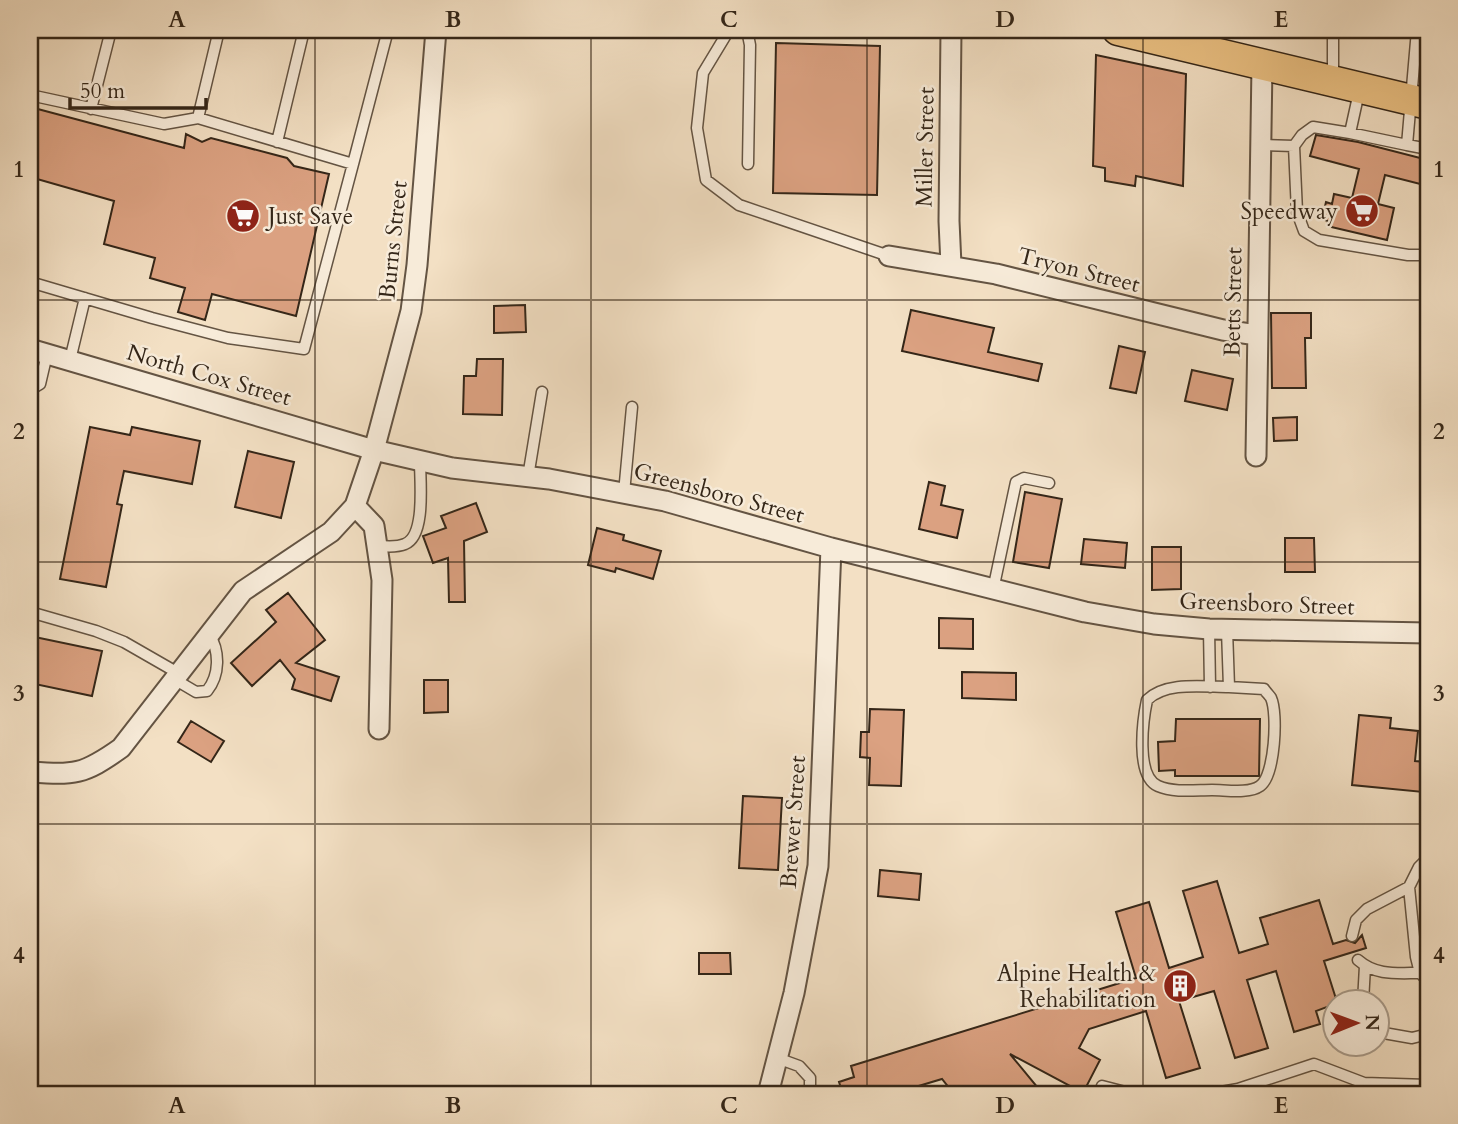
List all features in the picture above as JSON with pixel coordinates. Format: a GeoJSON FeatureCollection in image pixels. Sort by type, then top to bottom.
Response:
{"type":"FeatureCollection","features":[{"type":"Feature","properties":{"kind":"main road"},"geometry":{"type":"LineString","coordinates":[[1125,31],[1420,102]]}},
{"type":"Feature","properties":{"kind":"street","name":"Burns Street"},"geometry":{"type":"LineString","coordinates":[[374,450],[411,311],[436,30]]}},
{"type":"Feature","properties":{"kind":"street","name":"Miller Street"},"geometry":{"type":"LineString","coordinates":[[951,30],[951,265]]}},
{"type":"Feature","properties":{"kind":"street","name":"Betts Street"},"geometry":{"type":"LineString","coordinates":[[1256,456],[1262,65]]}},
{"type":"Feature","properties":{"kind":"street","name":"Tryon Street"},"geometry":{"type":"LineString","coordinates":[[889,256],[951,265],[1210,327],[1257,335]]}},
{"type":"Feature","properties":{"kind":"street","name":"North Cox Street"},"geometry":{"type":"LineString","coordinates":[[38,351],[374,450]]}},
{"type":"Feature","properties":{"kind":"street","name":"Greensboro Street"},"geometry":{"type":"LineString","coordinates":[[374,450],[483,473],[549,479],[665,501],[831,548],[1096,614],[1154,624],[1218,629],[1428,633]]}},
{"type":"Feature","properties":{"kind":"street"},"geometry":{"type":"LineString","coordinates":[[30,772],[73,774],[95,767],[121,748],[243,590],[331,532],[355,506],[374,450]]}},
{"type":"Feature","properties":{"kind":"street"},"geometry":{"type":"LineString","coordinates":[[355,506],[374,526],[382,580],[379,729]]}},
{"type":"Feature","properties":{"kind":"street","name":"Brewer Street"},"geometry":{"type":"LineString","coordinates":[[768,1094],[807,928],[818,866],[831,548]]}},
{"type":"Feature","properties":{"kind":"lane"},"geometry":{"type":"LineString","coordinates":[[91,109],[111,30]]}},
{"type":"Feature","properties":{"kind":"lane"},"geometry":{"type":"LineString","coordinates":[[198,118],[219,30]]}},
{"type":"Feature","properties":{"kind":"lane"},"geometry":{"type":"LineString","coordinates":[[277,142],[304,30]]}},
{"type":"Feature","properties":{"kind":"lane"},"geometry":{"type":"LineString","coordinates":[[30,282],[228,338],[304,349],[388,30]]}},
{"type":"Feature","properties":{"kind":"lane"},"geometry":{"type":"LineString","coordinates":[[729,30],[704,73],[697,128],[706,180],[739,205],[889,256]]}},
{"type":"Feature","properties":{"kind":"lane"},"geometry":{"type":"LineString","coordinates":[[747,30],[750,45],[748,164]]}},
{"type":"Feature","properties":{"kind":"lane"},"geometry":{"type":"LineString","coordinates":[[1333,30],[1346,85],[1350,133]]}},
{"type":"Feature","properties":{"kind":"lane"},"geometry":{"type":"LineString","coordinates":[[1408,145],[1420,102],[1416,30]]}},
{"type":"Feature","properties":{"kind":"lane"},"geometry":{"type":"LineString","coordinates":[[30,95],[164,124],[198,118],[353,164]]}},
{"type":"Feature","properties":{"kind":"lane"},"geometry":{"type":"LineString","coordinates":[[1428,149],[1313,127],[1302,135],[1294,146],[1297,212],[1304,231],[1320,240],[1408,255],[1428,255]]}},
{"type":"Feature","properties":{"kind":"lane"},"geometry":{"type":"LineString","coordinates":[[1261,145],[1294,146]]}},
{"type":"Feature","properties":{"kind":"lane"},"geometry":{"type":"LineString","coordinates":[[70,360],[85,298]]}},
{"type":"Feature","properties":{"kind":"lane"},"geometry":{"type":"LineString","coordinates":[[30,390],[40,384],[38,351]]}},
{"type":"Feature","properties":{"kind":"lane"},"geometry":{"type":"LineString","coordinates":[[528,477],[542,392]]}},
{"type":"Feature","properties":{"kind":"lane"},"geometry":{"type":"LineString","coordinates":[[624,493],[632,407]]}},
{"type":"Feature","properties":{"kind":"lane"},"geometry":{"type":"LineString","coordinates":[[377,546],[406,544],[416,535],[419,522],[421,461]]}},
{"type":"Feature","properties":{"kind":"lane"},"geometry":{"type":"LineString","coordinates":[[993,590],[1016,482],[1024,478],[1049,483]]}},
{"type":"Feature","properties":{"kind":"lane"},"geometry":{"type":"LineString","coordinates":[[30,612],[124,642],[196,692],[207,691],[214,683],[217,646],[209,634]]}},
{"type":"Feature","properties":{"kind":"lane"},"geometry":{"type":"LineString","coordinates":[[1218,629],[1229,687]]}},
{"type":"Feature","properties":{"kind":"lane"},"geometry":{"type":"LineString","coordinates":[[1210,687],[1218,629]]}},
{"type":"Feature","properties":{"kind":"lane"},"geometry":{"type":"LineString","coordinates":[[1229,687],[1264,689],[1271,697],[1274,713],[1272,760],[1270,772],[1261,786],[1248,790],[1183,790],[1159,786],[1151,781],[1142,742],[1146,699],[1161,691],[1229,687]]}},
{"type":"Feature","properties":{"kind":"lane"},"geometry":{"type":"LineString","coordinates":[[1363,988],[1362,963],[1387,973],[1424,977],[1416,957],[1409,887],[1419,867],[1428,858]]}},
{"type":"Feature","properties":{"kind":"lane"},"geometry":{"type":"LineString","coordinates":[[1352,936],[1356,920],[1367,909],[1409,887]]}},
{"type":"Feature","properties":{"kind":"lane"},"geometry":{"type":"LineString","coordinates":[[1392,1035],[1412,1038],[1428,1034]]}},
{"type":"Feature","properties":{"kind":"lane"},"geometry":{"type":"LineString","coordinates":[[777,1058],[799,1066],[810,1078],[810,1094]]}},
{"type":"Feature","properties":{"kind":"lane"},"geometry":{"type":"LineString","coordinates":[[1210,1094],[1238,1089],[1314,1064],[1364,1083],[1428,1085]]}},
{"type":"Feature","properties":{"kind":"lane"},"geometry":{"type":"LineString","coordinates":[[1102,1086],[1133,1094]]}},
{"type":"Feature","properties":{"kind":"building"},"geometry":{"type":"Polygon","coordinates":[[[776,43],[880,46],[877,195],[773,193],[776,43]]]}},
{"type":"Feature","properties":{"kind":"building"},"geometry":{"type":"Polygon","coordinates":[[[1096,55],[1186,74],[1183,186],[1136,176],[1135,186],[1105,181],[1105,168],[1093,166],[1096,55]]]}},
{"type":"Feature","properties":{"kind":"building","name":"Just Save"},"geometry":{"type":"Polygon","coordinates":[[[34,108],[184,148],[186,134],[202,142],[211,138],[287,158],[294,166],[329,174],[296,316],[212,294],[205,320],[178,312],[185,288],[150,278],[155,258],[104,244],[114,201],[30,177],[30,121],[34,108]]]}},
{"type":"Feature","properties":{"kind":"building"},"geometry":{"type":"Polygon","coordinates":[[[1316,135],[1358,142],[1428,160],[1428,186],[1385,175],[1378,204],[1394,208],[1387,240],[1327,226],[1328,221],[1322,219],[1326,202],[1332,204],[1334,194],[1352,198],[1359,169],[1310,156],[1316,135]]]}},
{"type":"Feature","properties":{"kind":"building"},"geometry":{"type":"Polygon","coordinates":[[[525,305],[526,332],[494,333],[494,306],[525,305]]]}},
{"type":"Feature","properties":{"kind":"building"},"geometry":{"type":"Polygon","coordinates":[[[911,310],[994,328],[988,352],[1042,364],[1038,381],[902,351],[911,310]]]}},
{"type":"Feature","properties":{"kind":"building"},"geometry":{"type":"Polygon","coordinates":[[[1271,313],[1311,313],[1311,338],[1305,338],[1306,388],[1272,388],[1271,313]]]}},
{"type":"Feature","properties":{"kind":"building"},"geometry":{"type":"Polygon","coordinates":[[[1119,346],[1145,352],[1136,393],[1110,388],[1119,346]]]}},
{"type":"Feature","properties":{"kind":"building"},"geometry":{"type":"Polygon","coordinates":[[[477,359],[503,359],[502,415],[463,414],[464,376],[476,376],[477,359]]]}},
{"type":"Feature","properties":{"kind":"building"},"geometry":{"type":"Polygon","coordinates":[[[1192,370],[1233,379],[1227,410],[1185,401],[1192,370]]]}},
{"type":"Feature","properties":{"kind":"building"},"geometry":{"type":"Polygon","coordinates":[[[1297,417],[1297,440],[1274,441],[1273,418],[1297,417]]]}},
{"type":"Feature","properties":{"kind":"building"},"geometry":{"type":"Polygon","coordinates":[[[90,427],[130,435],[132,427],[200,441],[192,484],[124,471],[117,504],[122,505],[106,587],[60,579],[90,427]]]}},
{"type":"Feature","properties":{"kind":"building"},"geometry":{"type":"Polygon","coordinates":[[[248,451],[294,462],[281,518],[235,507],[248,451]]]}},
{"type":"Feature","properties":{"kind":"building"},"geometry":{"type":"Polygon","coordinates":[[[929,482],[945,486],[941,505],[963,510],[957,538],[919,529],[929,482]]]}},
{"type":"Feature","properties":{"kind":"building"},"geometry":{"type":"Polygon","coordinates":[[[1025,492],[1062,499],[1049,568],[1013,562],[1025,492]]]}},
{"type":"Feature","properties":{"kind":"building"},"geometry":{"type":"Polygon","coordinates":[[[476,503],[487,532],[464,541],[465,602],[449,602],[448,558],[433,563],[423,536],[446,528],[441,516],[476,503]]]}},
{"type":"Feature","properties":{"kind":"building"},"geometry":{"type":"Polygon","coordinates":[[[597,528],[624,535],[623,540],[661,551],[653,579],[616,568],[615,572],[588,565],[597,528]]]}},
{"type":"Feature","properties":{"kind":"building"},"geometry":{"type":"Polygon","coordinates":[[[1285,538],[1314,538],[1315,572],[1285,572],[1285,538]]]}},
{"type":"Feature","properties":{"kind":"building"},"geometry":{"type":"Polygon","coordinates":[[[1084,539],[1127,543],[1125,568],[1081,564],[1084,539]]]}},
{"type":"Feature","properties":{"kind":"building"},"geometry":{"type":"Polygon","coordinates":[[[1152,547],[1181,547],[1181,589],[1152,590],[1152,547]]]}},
{"type":"Feature","properties":{"kind":"building"},"geometry":{"type":"Polygon","coordinates":[[[288,593],[325,640],[296,663],[339,677],[331,701],[292,689],[295,679],[280,660],[252,686],[231,663],[276,622],[266,610],[288,593]]]}},
{"type":"Feature","properties":{"kind":"building"},"geometry":{"type":"Polygon","coordinates":[[[939,618],[973,619],[973,649],[939,648],[939,618]]]}},
{"type":"Feature","properties":{"kind":"building"},"geometry":{"type":"Polygon","coordinates":[[[30,636],[102,651],[92,696],[30,683],[30,636]]]}},
{"type":"Feature","properties":{"kind":"building"},"geometry":{"type":"Polygon","coordinates":[[[962,672],[1016,673],[1016,700],[962,698],[962,672]]]}},
{"type":"Feature","properties":{"kind":"building"},"geometry":{"type":"Polygon","coordinates":[[[424,680],[448,680],[448,712],[424,713],[424,680]]]}},
{"type":"Feature","properties":{"kind":"building"},"geometry":{"type":"Polygon","coordinates":[[[870,709],[904,710],[901,786],[869,785],[870,758],[860,757],[861,732],[869,732],[870,709]]]}},
{"type":"Feature","properties":{"kind":"building"},"geometry":{"type":"Polygon","coordinates":[[[1359,715],[1391,718],[1390,728],[1418,731],[1415,761],[1426,762],[1423,792],[1352,785],[1359,715]]]}},
{"type":"Feature","properties":{"kind":"building"},"geometry":{"type":"Polygon","coordinates":[[[1176,719],[1260,719],[1259,776],[1175,776],[1175,770],[1159,771],[1158,742],[1175,741],[1176,719]]]}},
{"type":"Feature","properties":{"kind":"building"},"geometry":{"type":"Polygon","coordinates":[[[191,721],[224,741],[211,762],[178,742],[191,721]]]}},
{"type":"Feature","properties":{"kind":"building"},"geometry":{"type":"Polygon","coordinates":[[[743,796],[782,798],[778,870],[739,868],[743,796]]]}},
{"type":"Feature","properties":{"kind":"building"},"geometry":{"type":"Polygon","coordinates":[[[880,870],[921,874],[919,900],[878,896],[880,870]]]}},
{"type":"Feature","properties":{"kind":"building","name":"Alpine Health & Rehabilitation"},"geometry":{"type":"Polygon","coordinates":[[[1217,881],[1239,953],[1268,944],[1260,918],[1319,900],[1333,944],[1346,940],[1355,943],[1362,935],[1366,948],[1324,961],[1333,988],[1322,988],[1322,1009],[1316,1011],[1320,1024],[1294,1032],[1276,971],[1247,980],[1268,1048],[1235,1058],[1214,991],[1179,1001],[1200,1068],[1166,1078],[1146,1011],[1089,1029],[1079,1048],[1100,1060],[1083,1093],[1010,1054],[1043,1094],[954,1094],[942,1079],[892,1094],[843,1094],[839,1082],[854,1077],[851,1066],[1136,978],[1116,912],[1149,902],[1169,968],[1203,957],[1183,891],[1217,881]]]}},
{"type":"Feature","properties":{"kind":"building"},"geometry":{"type":"Polygon","coordinates":[[[699,953],[730,953],[731,974],[699,974],[699,953]]]}},
{"type":"Feature","properties":{"kind":"place","name":"Speedway"},"geometry":{"type":"Point","coordinates":[1362,211]}},
{"type":"Feature","properties":{"kind":"place","name":"Just Save"},"geometry":{"type":"Point","coordinates":[243,216]}},
{"type":"Feature","properties":{"kind":"place","name":"Alpine Health & Rehabilitation"},"geometry":{"type":"Point","coordinates":[1180,986]}}]}
